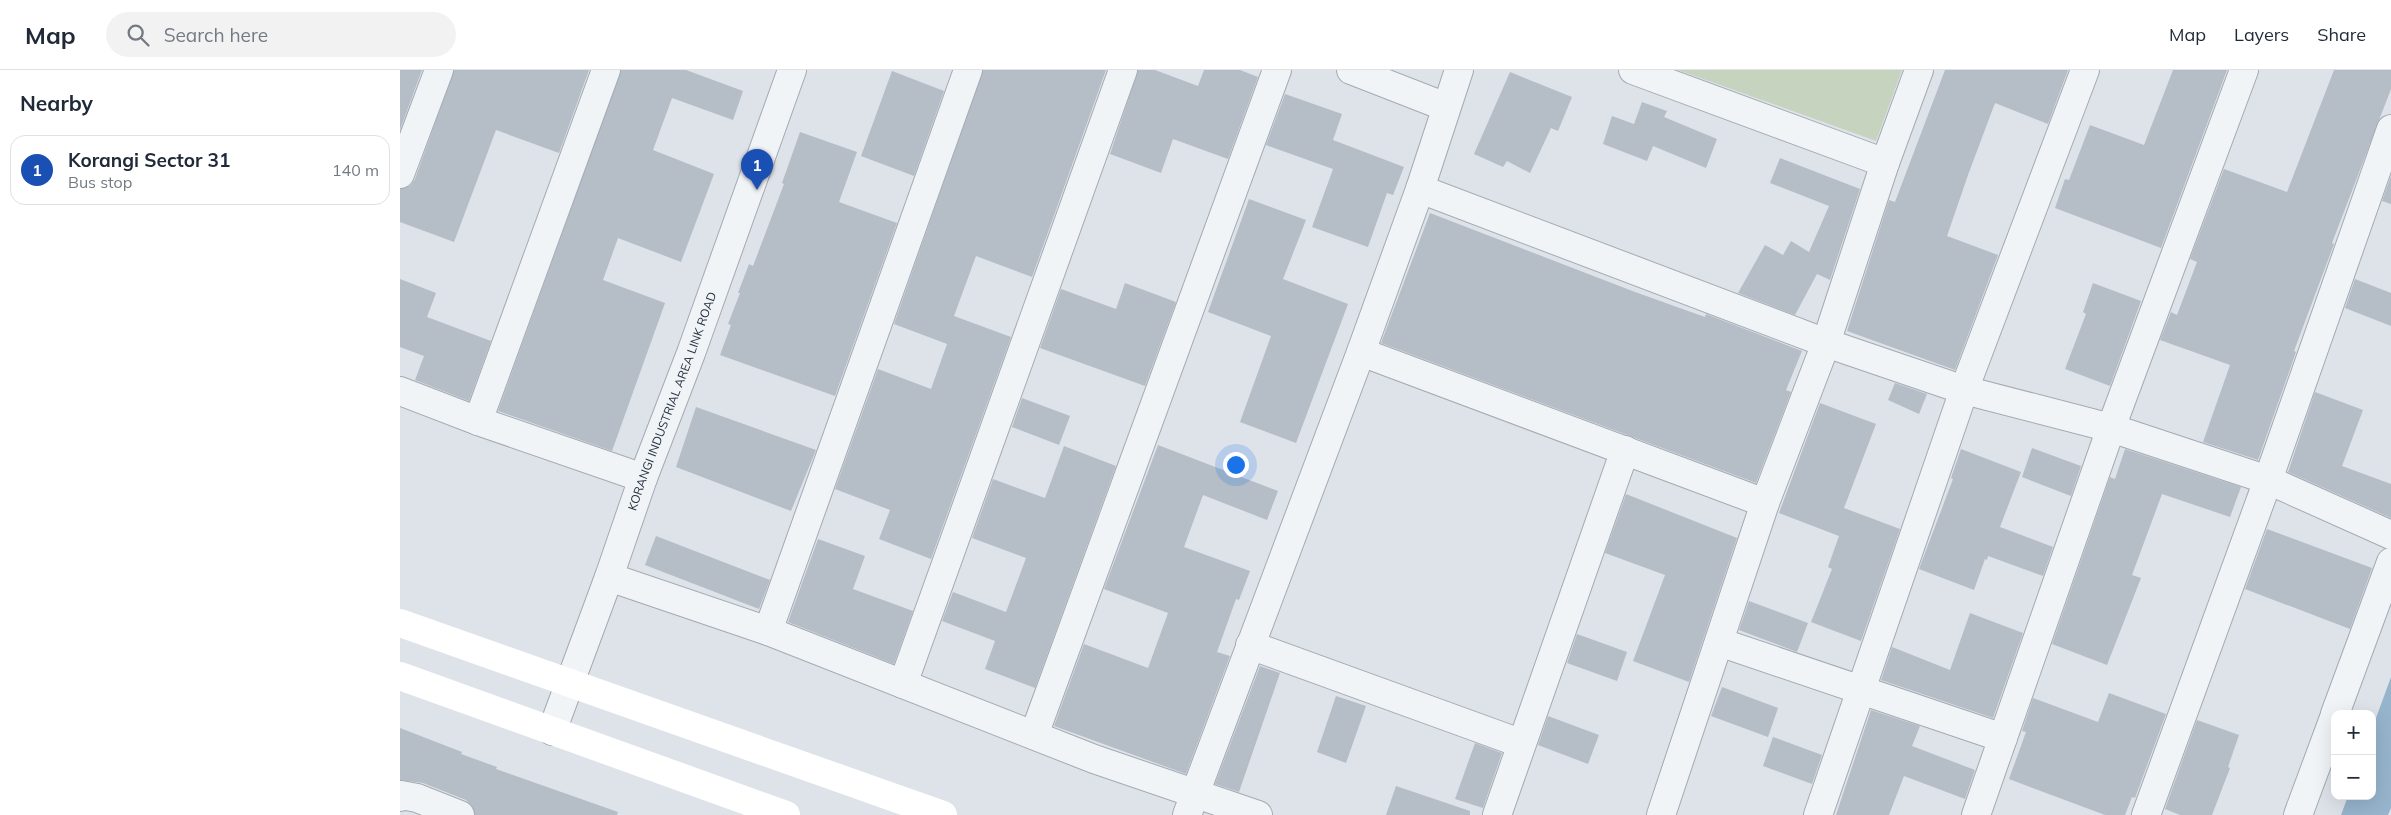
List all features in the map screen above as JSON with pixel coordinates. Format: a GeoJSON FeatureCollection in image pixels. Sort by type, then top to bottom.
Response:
{"type":"FeatureCollection","features":[{"type":"Feature","properties":{"kind":"street"},"geometry":{"type":"LineString","coordinates":[[400,174],[439,70]]}},
{"type":"Feature","properties":{"kind":"street"},"geometry":{"type":"LineString","coordinates":[[478,421],[606,70]]}},
{"type":"Feature","properties":{"kind":"street","name":"KORANGI INDUSTRIAL AREA LINK ROAD"},"geometry":{"type":"LineString","coordinates":[[552,731],[609,577],[642,478],[691,353],[792,70]]}},
{"type":"Feature","properties":{"kind":"street"},"geometry":{"type":"LineString","coordinates":[[768,631],[968,70]]}},
{"type":"Feature","properties":{"kind":"street"},"geometry":{"type":"LineString","coordinates":[[903,684],[1123,70]]}},
{"type":"Feature","properties":{"kind":"street"},"geometry":{"type":"LineString","coordinates":[[1034,735],[1277,70]]}},
{"type":"Feature","properties":{"kind":"street"},"geometry":{"type":"LineString","coordinates":[[1351,70],[1446,107]]}},
{"type":"Feature","properties":{"kind":"street"},"geometry":{"type":"LineString","coordinates":[[1191,804],[1361,352],[1420,189],[1459,70]]}},
{"type":"Feature","properties":{"kind":"street"},"geometry":{"type":"LineString","coordinates":[[1633,70],[1885,163]]}},
{"type":"Feature","properties":{"kind":"street"},"geometry":{"type":"LineString","coordinates":[[1661,815],[1765,503],[1826,343],[1885,163],[1919,70]]}},
{"type":"Feature","properties":{"kind":"street"},"geometry":{"type":"LineString","coordinates":[[1818,815],[1964,390],[2085,70]]}},
{"type":"Feature","properties":{"kind":"street"},"geometry":{"type":"LineString","coordinates":[[1976,815],[2111,428],[2244,70]]}},
{"type":"Feature","properties":{"kind":"street"},"geometry":{"type":"LineString","coordinates":[[2146,815],[2268,480],[2391,129]]}},
{"type":"Feature","properties":{"kind":"street"},"geometry":{"type":"LineString","coordinates":[[1420,189],[1826,343],[1964,390],[2111,428],[2268,480],[2391,535]]}},
{"type":"Feature","properties":{"kind":"street"},"geometry":{"type":"LineString","coordinates":[[1361,352],[1765,503]]}},
{"type":"Feature","properties":{"kind":"street"},"geometry":{"type":"LineString","coordinates":[[400,391],[478,421],[642,478]]}},
{"type":"Feature","properties":{"kind":"street"},"geometry":{"type":"LineString","coordinates":[[1496,815],[1625,450]]}},
{"type":"Feature","properties":{"kind":"street"},"geometry":{"type":"LineString","coordinates":[[2336,710],[2391,562]]}},
{"type":"Feature","properties":{"kind":"street"},"geometry":{"type":"LineString","coordinates":[[609,577],[768,631],[1094,759],[1191,804],[1258,815]]}},
{"type":"Feature","properties":{"kind":"street"},"geometry":{"type":"LineString","coordinates":[[400,624],[943,815]]}},
{"type":"Feature","properties":{"kind":"street"},"geometry":{"type":"LineString","coordinates":[[1719,642],[2003,738]]}},
{"type":"Feature","properties":{"kind":"street"},"geometry":{"type":"LineString","coordinates":[[1250,645],[1520,743]]}},
{"type":"Feature","properties":{"kind":"street"},"geometry":{"type":"LineString","coordinates":[[400,676],[786,815]]}},
{"type":"Feature","properties":{"kind":"street"},"geometry":{"type":"LineString","coordinates":[[2298,815],[2331,725]]}},
{"type":"Feature","properties":{"kind":"street"},"geometry":{"type":"LineString","coordinates":[[400,797],[401,795],[417,798],[460,815]]}},
{"type":"Feature","properties":{"kind":"green space"},"geometry":{"type":"Polygon","coordinates":[[[1678,70],[1902,70],[1876,141],[1678,70]]]}},
{"type":"Feature","properties":{"kind":"water"},"geometry":{"type":"Polygon","coordinates":[[[2391,677],[2391,808],[2388,815],[2341,815],[2347,800],[2376,800],[2376,718],[2391,677]]]}},
{"type":"Feature","properties":{"kind":"building"},"geometry":{"type":"Polygon","coordinates":[[[400,70],[422,70],[400,130],[400,70]]]}},
{"type":"Feature","properties":{"kind":"building"},"geometry":{"type":"Polygon","coordinates":[[[454,70],[589,70],[559,153],[496,130],[454,242],[400,222],[400,189],[410,186],[415,179],[454,70]]]}},
{"type":"Feature","properties":{"kind":"building"},"geometry":{"type":"Polygon","coordinates":[[[621,70],[686,70],[743,91],[733,120],[672,98],[653,150],[714,174],[681,262],[618,238],[603,280],[665,303],[612,451],[498,411],[621,70]]]}},
{"type":"Feature","properties":{"kind":"building"},"geometry":{"type":"Polygon","coordinates":[[[983,70],[1106,70],[1032,277],[976,256],[954,316],[1011,337],[931,559],[879,539],[890,510],[835,489],[878,369],[931,389],[947,344],[894,324],[983,70]]]}},
{"type":"Feature","properties":{"kind":"building"},"geometry":{"type":"Polygon","coordinates":[[[1138,70],[1155,70],[1198,86],[1204,70],[1240,70],[1258,77],[1228,159],[1173,139],[1161,173],[1110,154],[1138,70]]]}},
{"type":"Feature","properties":{"kind":"building"},"geometry":{"type":"Polygon","coordinates":[[[1945,70],[2068,70],[2048,124],[1995,103],[1947,236],[1998,255],[1955,370],[1847,331],[1889,200],[1895,202],[1945,70]]]}},
{"type":"Feature","properties":{"kind":"building"},"geometry":{"type":"Polygon","coordinates":[[[2173,70],[2227,70],[2161,248],[2055,208],[2065,179],[2069,180],[2090,125],[2144,145],[2173,70]]]}},
{"type":"Feature","properties":{"kind":"building"},"geometry":{"type":"Polygon","coordinates":[[[2334,70],[2391,70],[2391,89],[2332,243],[2334,244],[2294,351],[2296,352],[2258,460],[2203,442],[2230,365],[2160,340],[2171,312],[2177,315],[2197,262],[2190,259],[2224,169],[2287,192],[2334,70]]]}},
{"type":"Feature","properties":{"kind":"building"},"geometry":{"type":"Polygon","coordinates":[[[892,71],[944,91],[914,176],[861,156],[892,71]]]}},
{"type":"Feature","properties":{"kind":"building"},"geometry":{"type":"Polygon","coordinates":[[[1510,72],[1572,97],[1558,131],[1551,128],[1530,173],[1507,161],[1503,167],[1474,154],[1510,72]]]}},
{"type":"Feature","properties":{"kind":"building"},"geometry":{"type":"Polygon","coordinates":[[[1285,94],[1342,114],[1333,140],[1404,167],[1393,195],[1387,193],[1368,247],[1312,227],[1333,169],[1266,145],[1285,94]]]}},
{"type":"Feature","properties":{"kind":"building"},"geometry":{"type":"Polygon","coordinates":[[[1642,102],[1667,111],[1664,117],[1717,139],[1706,168],[1653,146],[1647,161],[1603,144],[1612,116],[1634,124],[1642,102]]]}},
{"type":"Feature","properties":{"kind":"building"},"geometry":{"type":"Polygon","coordinates":[[[800,132],[857,152],[839,202],[897,223],[835,396],[720,355],[731,325],[728,324],[740,293],[738,293],[749,264],[753,266],[784,184],[782,183],[800,132]]]}},
{"type":"Feature","properties":{"kind":"building"},"geometry":{"type":"Polygon","coordinates":[[[1780,158],[1860,189],[1830,280],[1817,274],[1795,315],[1738,293],[1765,245],[1783,255],[1791,241],[1809,252],[1829,206],[1770,183],[1780,158]]]}},
{"type":"Feature","properties":{"kind":"building"},"geometry":{"type":"Polygon","coordinates":[[[2391,176],[2391,204],[2382,201],[2391,176]]]}},
{"type":"Feature","properties":{"kind":"building"},"geometry":{"type":"Polygon","coordinates":[[[1249,199],[1306,220],[1283,279],[1348,304],[1296,443],[1240,422],[1271,336],[1208,312],[1249,199]]]}},
{"type":"Feature","properties":{"kind":"building"},"geometry":{"type":"Polygon","coordinates":[[[1430,213],[1635,292],[1705,317],[1706,314],[1802,351],[1786,390],[1791,392],[1756,483],[1381,343],[1430,213]]]}},
{"type":"Feature","properties":{"kind":"building"},"geometry":{"type":"Polygon","coordinates":[[[400,279],[436,293],[427,317],[491,341],[469,401],[415,380],[424,356],[400,347],[400,279]]]}},
{"type":"Feature","properties":{"kind":"building"},"geometry":{"type":"Polygon","coordinates":[[[2355,279],[2391,293],[2391,326],[2345,308],[2355,279]]]}},
{"type":"Feature","properties":{"kind":"building"},"geometry":{"type":"Polygon","coordinates":[[[1125,283],[1176,302],[1145,386],[1040,348],[1061,289],[1116,309],[1125,283]]]}},
{"type":"Feature","properties":{"kind":"building"},"geometry":{"type":"Polygon","coordinates":[[[2093,283],[2141,301],[2110,386],[2065,369],[2086,314],[2083,312],[2093,283]]]}},
{"type":"Feature","properties":{"kind":"building"},"geometry":{"type":"Polygon","coordinates":[[[1895,383],[1927,394],[1919,414],[1888,400],[1895,383]]]}},
{"type":"Feature","properties":{"kind":"building"},"geometry":{"type":"Polygon","coordinates":[[[2315,392],[2363,410],[2342,466],[2391,484],[2391,518],[2288,472],[2315,392]]]}},
{"type":"Feature","properties":{"kind":"building"},"geometry":{"type":"Polygon","coordinates":[[[1022,398],[1070,416],[1059,445],[1012,427],[1022,398]]]}},
{"type":"Feature","properties":{"kind":"building"},"geometry":{"type":"Polygon","coordinates":[[[1820,403],[1876,424],[1844,508],[1900,529],[1861,641],[1811,622],[1832,569],[1828,567],[1839,536],[1779,513],[1820,403]]]}},
{"type":"Feature","properties":{"kind":"building"},"geometry":{"type":"Polygon","coordinates":[[[696,407],[816,450],[791,511],[676,467],[696,407]]]}},
{"type":"Feature","properties":{"kind":"building"},"geometry":{"type":"Polygon","coordinates":[[[1158,445],[1278,491],[1267,520],[1203,495],[1184,547],[1250,571],[1239,600],[1236,599],[1217,652],[1230,656],[1186,774],[1054,726],[1084,644],[1148,668],[1168,613],[1104,589],[1158,445]]]}},
{"type":"Feature","properties":{"kind":"building"},"geometry":{"type":"Polygon","coordinates":[[[1064,446],[1116,466],[1035,688],[985,669],[995,641],[942,621],[953,592],[1006,612],[1026,558],[972,538],[993,479],[1045,498],[1064,446]]]}},
{"type":"Feature","properties":{"kind":"building"},"geometry":{"type":"Polygon","coordinates":[[[2032,448],[2081,466],[2071,496],[2022,477],[2032,448]]]}},
{"type":"Feature","properties":{"kind":"building"},"geometry":{"type":"Polygon","coordinates":[[[1961,449],[2021,472],[2000,527],[2053,547],[2043,576],[1988,556],[1987,560],[1985,559],[1974,590],[1919,569],[1953,479],[1951,478],[1961,449]]]}},
{"type":"Feature","properties":{"kind":"building"},"geometry":{"type":"Polygon","coordinates":[[[2125,449],[2241,487],[2230,517],[2162,494],[2132,575],[2141,578],[2107,665],[2052,644],[2110,477],[2115,479],[2125,449]]]}},
{"type":"Feature","properties":{"kind":"building"},"geometry":{"type":"Polygon","coordinates":[[[1626,494],[1737,538],[1689,682],[1633,661],[1665,575],[1605,553],[1626,494]]]}},
{"type":"Feature","properties":{"kind":"building"},"geometry":{"type":"Polygon","coordinates":[[[2267,529],[2372,568],[2350,629],[2245,589],[2267,529]]]}},
{"type":"Feature","properties":{"kind":"building"},"geometry":{"type":"Polygon","coordinates":[[[656,536],[770,580],[759,609],[645,565],[656,536]]]}},
{"type":"Feature","properties":{"kind":"building"},"geometry":{"type":"Polygon","coordinates":[[[818,539],[865,556],[853,589],[913,611],[894,664],[788,622],[818,539]]]}},
{"type":"Feature","properties":{"kind":"building"},"geometry":{"type":"Polygon","coordinates":[[[1749,601],[1808,623],[1797,652],[1739,630],[1749,601]]]}},
{"type":"Feature","properties":{"kind":"building"},"geometry":{"type":"Polygon","coordinates":[[[1970,613],[2023,633],[1993,718],[1881,680],[1892,647],[1950,670],[1970,613]]]}},
{"type":"Feature","properties":{"kind":"building"},"geometry":{"type":"Polygon","coordinates":[[[1577,634],[1627,652],[1617,681],[1567,663],[1577,634]]]}},
{"type":"Feature","properties":{"kind":"building"},"geometry":{"type":"Polygon","coordinates":[[[1260,666],[1280,673],[1239,792],[1215,784],[1260,666]]]}},
{"type":"Feature","properties":{"kind":"building"},"geometry":{"type":"Polygon","coordinates":[[[1722,687],[1778,708],[1768,737],[1711,716],[1722,687]]]}},
{"type":"Feature","properties":{"kind":"building"},"geometry":{"type":"Polygon","coordinates":[[[2109,693],[2166,714],[2135,798],[2132,797],[2125,815],[2105,815],[2009,779],[2026,732],[2022,731],[2033,698],[2098,722],[2109,693]]]}},
{"type":"Feature","properties":{"kind":"building"},"geometry":{"type":"Polygon","coordinates":[[[1336,696],[1366,706],[1346,763],[1317,752],[1336,696]]]}},
{"type":"Feature","properties":{"kind":"building"},"geometry":{"type":"Polygon","coordinates":[[[1871,710],[1920,726],[1912,746],[1975,770],[1965,799],[1904,776],[1889,815],[1836,815],[1871,710]]]}},
{"type":"Feature","properties":{"kind":"building"},"geometry":{"type":"Polygon","coordinates":[[[1548,716],[1599,735],[1588,764],[1538,745],[1548,716]]]}},
{"type":"Feature","properties":{"kind":"building"},"geometry":{"type":"Polygon","coordinates":[[[2197,720],[2239,735],[2228,767],[2230,768],[2212,815],[2180,815],[2165,809],[2197,720]]]}},
{"type":"Feature","properties":{"kind":"building"},"geometry":{"type":"Polygon","coordinates":[[[400,728],[462,752],[461,754],[497,767],[496,769],[618,812],[617,815],[475,815],[472,806],[466,800],[423,783],[400,780],[400,728]]]}},
{"type":"Feature","properties":{"kind":"building"},"geometry":{"type":"Polygon","coordinates":[[[1773,737],[1822,755],[1812,784],[1763,766],[1773,737]]]}},
{"type":"Feature","properties":{"kind":"building"},"geometry":{"type":"Polygon","coordinates":[[[1475,743],[1502,753],[1483,808],[1455,799],[1475,743]]]}},
{"type":"Feature","properties":{"kind":"building"},"geometry":{"type":"Polygon","coordinates":[[[1396,786],[1470,811],[1470,815],[1386,815],[1396,786]]]}},
{"type":"Feature","properties":{"kind":"place","name":"Korangi Sector 31"},"geometry":{"type":"Point","coordinates":[757,190]}}]}
